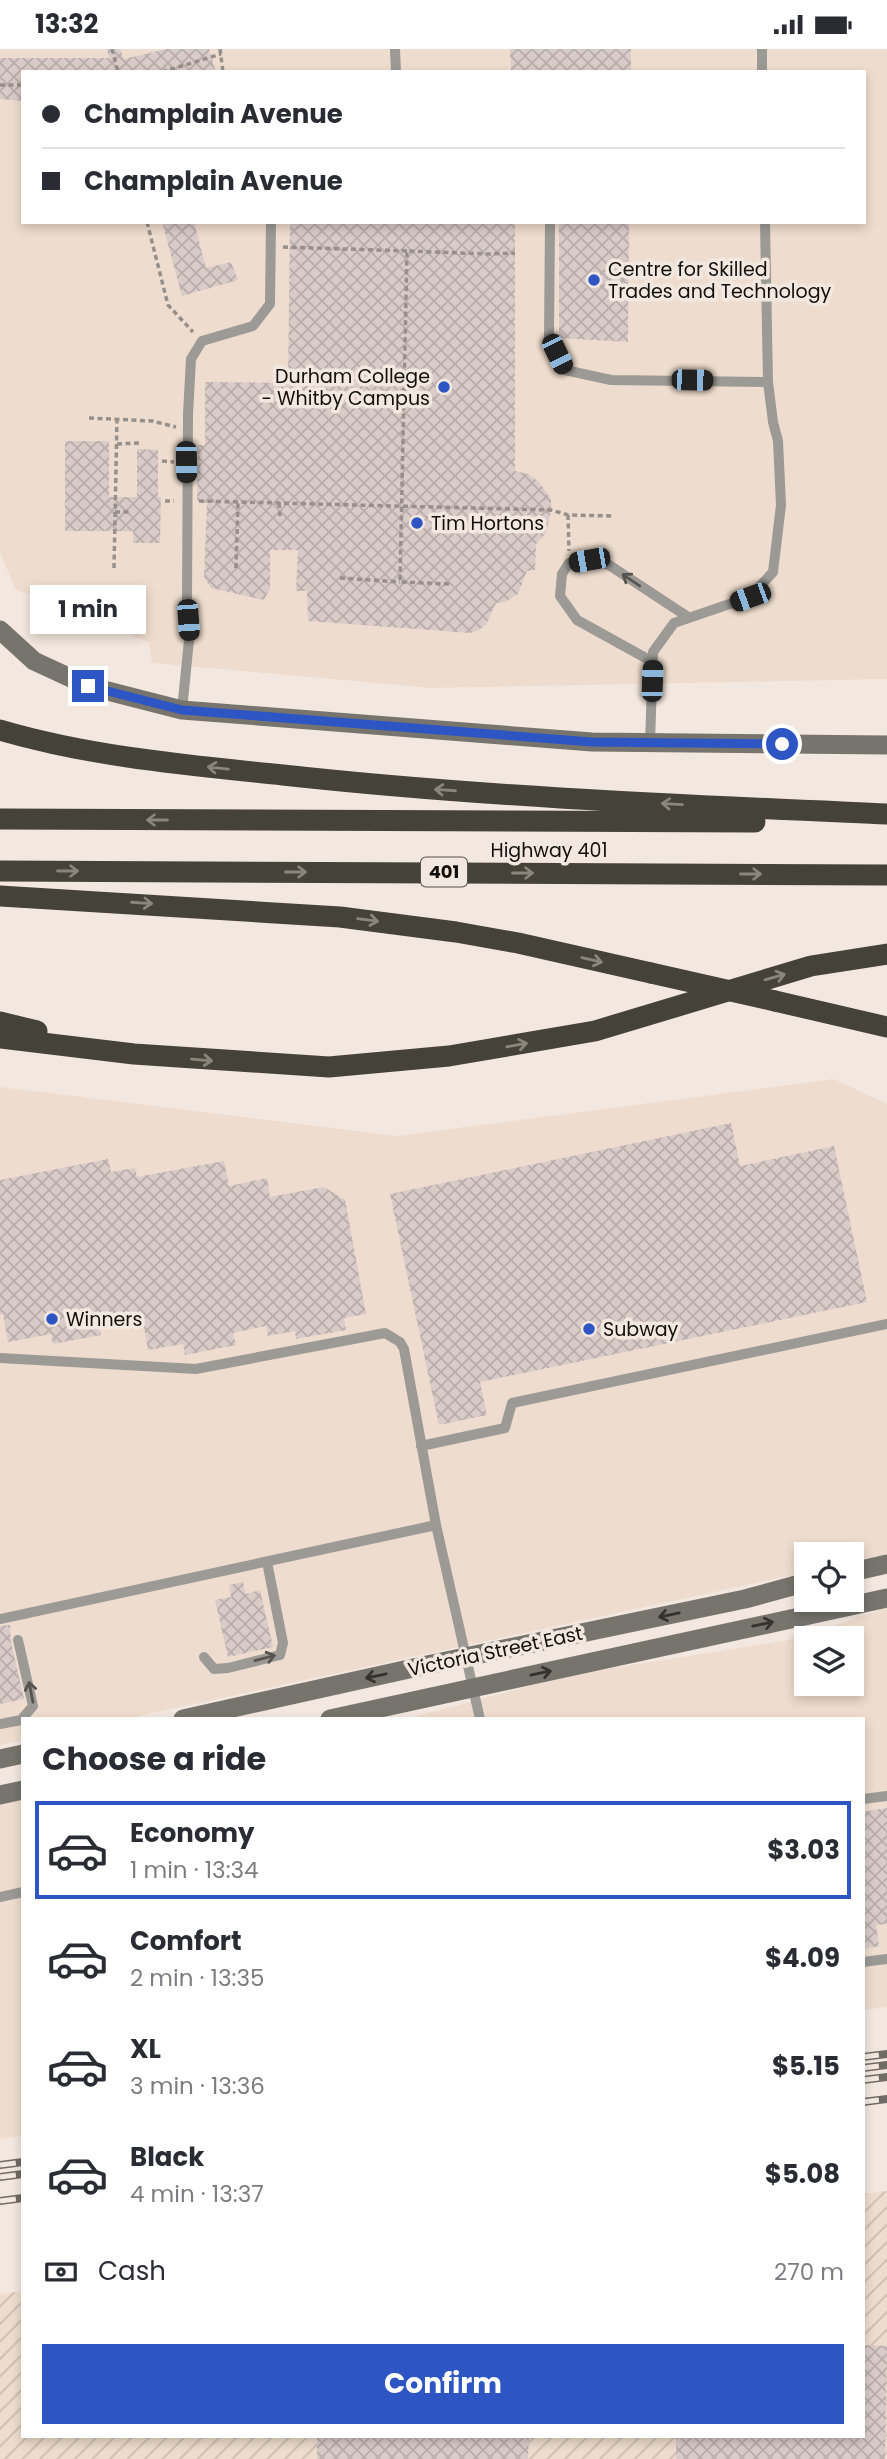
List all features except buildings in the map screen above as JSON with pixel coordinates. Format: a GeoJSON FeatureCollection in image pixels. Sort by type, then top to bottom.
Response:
{"type":"FeatureCollection","features":[{"type":"Feature","properties":{"kind":"highway"},"geometry":{"type":"LineString","coordinates":[[0,730],[43,743],[132,759],[373,785],[651,803],[887,814]]}},
{"type":"Feature","properties":{"kind":"highway","name":"Highway 401"},"geometry":{"type":"LineString","coordinates":[[0,819],[887,822]]}},
{"type":"Feature","properties":{"kind":"highway","name":"Highway 401"},"geometry":{"type":"LineString","coordinates":[[0,871],[887,875]]}},
{"type":"Feature","properties":{"kind":"highway"},"geometry":{"type":"LineString","coordinates":[[0,895],[340,917],[456,932],[517,943],[887,1027]]}},
{"type":"Feature","properties":{"kind":"highway"},"geometry":{"type":"LineString","coordinates":[[0,1038],[236,1063],[329,1067],[449,1056],[596,1031],[811,966],[887,954]]}},
{"type":"Feature","properties":{"kind":"highway"},"geometry":{"type":"LineString","coordinates":[[0,1022],[134,1054]]}},
{"type":"Feature","properties":{"kind":"main road"},"geometry":{"type":"LineString","coordinates":[[0,630],[34,661],[88,686],[182,710],[592,742],[887,745]]}},
{"type":"Feature","properties":{"kind":"main road"},"geometry":{"type":"LineString","coordinates":[[864,1569],[887,1564]]}},
{"type":"Feature","properties":{"kind":"main road","name":"Victoria Street East"},"geometry":{"type":"LineString","coordinates":[[192,1717],[745,1599],[794,1586]]}},
{"type":"Feature","properties":{"kind":"main road","name":"Victoria Street East"},"geometry":{"type":"LineString","coordinates":[[339,1717],[887,1598]]}},
{"type":"Feature","properties":{"kind":"main road"},"geometry":{"type":"LineString","coordinates":[[0,1759],[21,1754]]}},
{"type":"Feature","properties":{"kind":"main road"},"geometry":{"type":"LineString","coordinates":[[0,1795],[21,1790]]}},
{"type":"Feature","properties":{"kind":"lane"},"geometry":{"type":"LineString","coordinates":[[395,49],[396,70]]}},
{"type":"Feature","properties":{"kind":"lane"},"geometry":{"type":"LineString","coordinates":[[762,49],[762,70]]}},
{"type":"Feature","properties":{"kind":"lane"},"geometry":{"type":"LineString","coordinates":[[182,710],[189,640],[186,590],[187,430],[191,359],[202,341],[253,326],[270,304],[271,224]]}},
{"type":"Feature","properties":{"kind":"lane"},"geometry":{"type":"LineString","coordinates":[[550,224],[550,337],[565,370],[611,380],[768,382]]}},
{"type":"Feature","properties":{"kind":"lane"},"geometry":{"type":"LineString","coordinates":[[650,743],[653,652],[674,623],[750,597],[773,572],[781,505],[778,441],[768,382],[765,224]]}},
{"type":"Feature","properties":{"kind":"lane"},"geometry":{"type":"LineString","coordinates":[[653,661],[577,620],[560,596],[562,574],[569,563],[589,560],[609,565],[688,617]]}},
{"type":"Feature","properties":{"kind":"lane"},"geometry":{"type":"LineString","coordinates":[[421,1446],[505,1428],[512,1403],[887,1324]]}},
{"type":"Feature","properties":{"kind":"lane"},"geometry":{"type":"LineString","coordinates":[[0,1358],[196,1369],[385,1333],[400,1342],[404,1349],[436,1525],[480,1717]]}},
{"type":"Feature","properties":{"kind":"lane"},"geometry":{"type":"LineString","coordinates":[[0,1619],[436,1525]]}},
{"type":"Feature","properties":{"kind":"lane"},"geometry":{"type":"LineString","coordinates":[[204,1657],[214,1669],[228,1668],[280,1654],[283,1643],[267,1562]]}},
{"type":"Feature","properties":{"kind":"lane"},"geometry":{"type":"LineString","coordinates":[[18,1640],[33,1706],[24,1717]]}},
{"type":"Feature","properties":{"kind":"lane"},"geometry":{"type":"LineString","coordinates":[[0,1724],[21,1720]]}},
{"type":"Feature","properties":{"kind":"lane"},"geometry":{"type":"LineString","coordinates":[[865,1799],[887,1795]]}},
{"type":"Feature","properties":{"kind":"lane"},"geometry":{"type":"LineString","coordinates":[[0,1897],[21,1892]]}},
{"type":"Feature","properties":{"kind":"lane"},"geometry":{"type":"LineString","coordinates":[[865,1962],[887,1959]]}},
{"type":"Feature","properties":{"kind":"path"},"geometry":{"type":"LineString","coordinates":[[112,49],[117,70]]}},
{"type":"Feature","properties":{"kind":"path"},"geometry":{"type":"LineString","coordinates":[[168,70],[221,52],[223,70]]}},
{"type":"Feature","properties":{"kind":"path"},"geometry":{"type":"LineString","coordinates":[[0,85],[21,85]]}},
{"type":"Feature","properties":{"kind":"path"},"geometry":{"type":"LineString","coordinates":[[148,224],[168,305],[202,341]]}},
{"type":"Feature","properties":{"kind":"path"},"geometry":{"type":"LineString","coordinates":[[290,248],[515,253]]}},
{"type":"Feature","properties":{"kind":"path"},"geometry":{"type":"LineString","coordinates":[[400,582],[407,251]]}},
{"type":"Feature","properties":{"kind":"path"},"geometry":{"type":"LineString","coordinates":[[89,418],[152,421],[187,430]]}},
{"type":"Feature","properties":{"kind":"path"},"geometry":{"type":"LineString","coordinates":[[114,568],[117,419]]}},
{"type":"Feature","properties":{"kind":"path"},"geometry":{"type":"LineString","coordinates":[[117,444],[139,443]]}},
{"type":"Feature","properties":{"kind":"path"},"geometry":{"type":"LineString","coordinates":[[197,501],[551,510],[568,515],[613,516]]}},
{"type":"Feature","properties":{"kind":"path"},"geometry":{"type":"LineString","coordinates":[[236,568],[238,503]]}},
{"type":"Feature","properties":{"kind":"path"},"geometry":{"type":"LineString","coordinates":[[279,503],[280,516]]}},
{"type":"Feature","properties":{"kind":"path"},"geometry":{"type":"LineString","coordinates":[[115,512],[132,512]]}},
{"type":"Feature","properties":{"kind":"path"},"geometry":{"type":"LineString","coordinates":[[568,515],[569,563]]}},
{"type":"Feature","properties":{"kind":"path"},"geometry":{"type":"LineString","coordinates":[[341,578],[449,584]]}},
{"type":"Feature","properties":{"kind":"shaded area","name":"Durham College - Whitby Campus"},"geometry":{"type":"Polygon","coordinates":[[[0,49],[887,49],[887,679],[432,688],[152,663],[149,642],[15,589],[0,552],[0,49]]]}},
{"type":"Feature","properties":{"kind":"shaded area"},"geometry":{"type":"Polygon","coordinates":[[[834,1079],[887,1104],[887,1554],[864,1559],[864,1542],[794,1542],[794,1575],[134,1717],[21,1717],[21,1740],[0,1745],[0,1087],[397,1136],[834,1079]]]}},
{"type":"Feature","properties":{"kind":"shaded area"},"geometry":{"type":"Polygon","coordinates":[[[887,1608],[887,2007],[865,2010],[865,1717],[414,1717],[575,1674],[794,1638],[794,1696],[864,1696],[864,1626],[832,1626],[887,1608]]]}},
{"type":"Feature","properties":{"kind":"shaded area"},"geometry":{"type":"Polygon","coordinates":[[[21,1794],[21,2136],[0,2139],[0,1799],[21,1794]]]}},
{"type":"Feature","properties":{"kind":"shaded area"},"geometry":{"type":"Polygon","coordinates":[[[887,2191],[887,2459],[0,2459],[0,2294],[21,2291],[21,2438],[865,2438],[865,2194],[887,2191]]]}},
{"type":"Feature","properties":{"kind":"railway"},"geometry":{"type":"LineString","coordinates":[[865,2057],[887,2054]]}},
{"type":"Feature","properties":{"kind":"railway"},"geometry":{"type":"LineString","coordinates":[[865,2068],[887,2065]]}},
{"type":"Feature","properties":{"kind":"railway"},"geometry":{"type":"LineString","coordinates":[[865,2080],[887,2077]]}},
{"type":"Feature","properties":{"kind":"railway"},"geometry":{"type":"LineString","coordinates":[[865,2102],[887,2099]]}},
{"type":"Feature","properties":{"kind":"railway"},"geometry":{"type":"LineString","coordinates":[[0,2165],[21,2162]]}},
{"type":"Feature","properties":{"kind":"railway"},"geometry":{"type":"LineString","coordinates":[[0,2177],[21,2174]]}},
{"type":"Feature","properties":{"kind":"railway"},"geometry":{"type":"LineString","coordinates":[[0,2201],[21,2198]]}},
{"type":"Feature","properties":{"kind":"place","name":"Centre for Skilled Trades and Technology"},"geometry":{"type":"Point","coordinates":[594,280]}},
{"type":"Feature","properties":{"kind":"place","name":"Durham College - Whitby Campus"},"geometry":{"type":"Point","coordinates":[444,387]}},
{"type":"Feature","properties":{"kind":"place","name":"Tim Hortons"},"geometry":{"type":"Point","coordinates":[417,523]}},
{"type":"Feature","properties":{"kind":"place","name":"Winners"},"geometry":{"type":"Point","coordinates":[52,1319]}},
{"type":"Feature","properties":{"kind":"place","name":"Subway"},"geometry":{"type":"Point","coordinates":[589,1329]}},
{"type":"Feature","properties":{"kind":"route"},"geometry":{"type":"LineString","coordinates":[[88,686],[182,710],[592,742],[782,744]]}}]}
